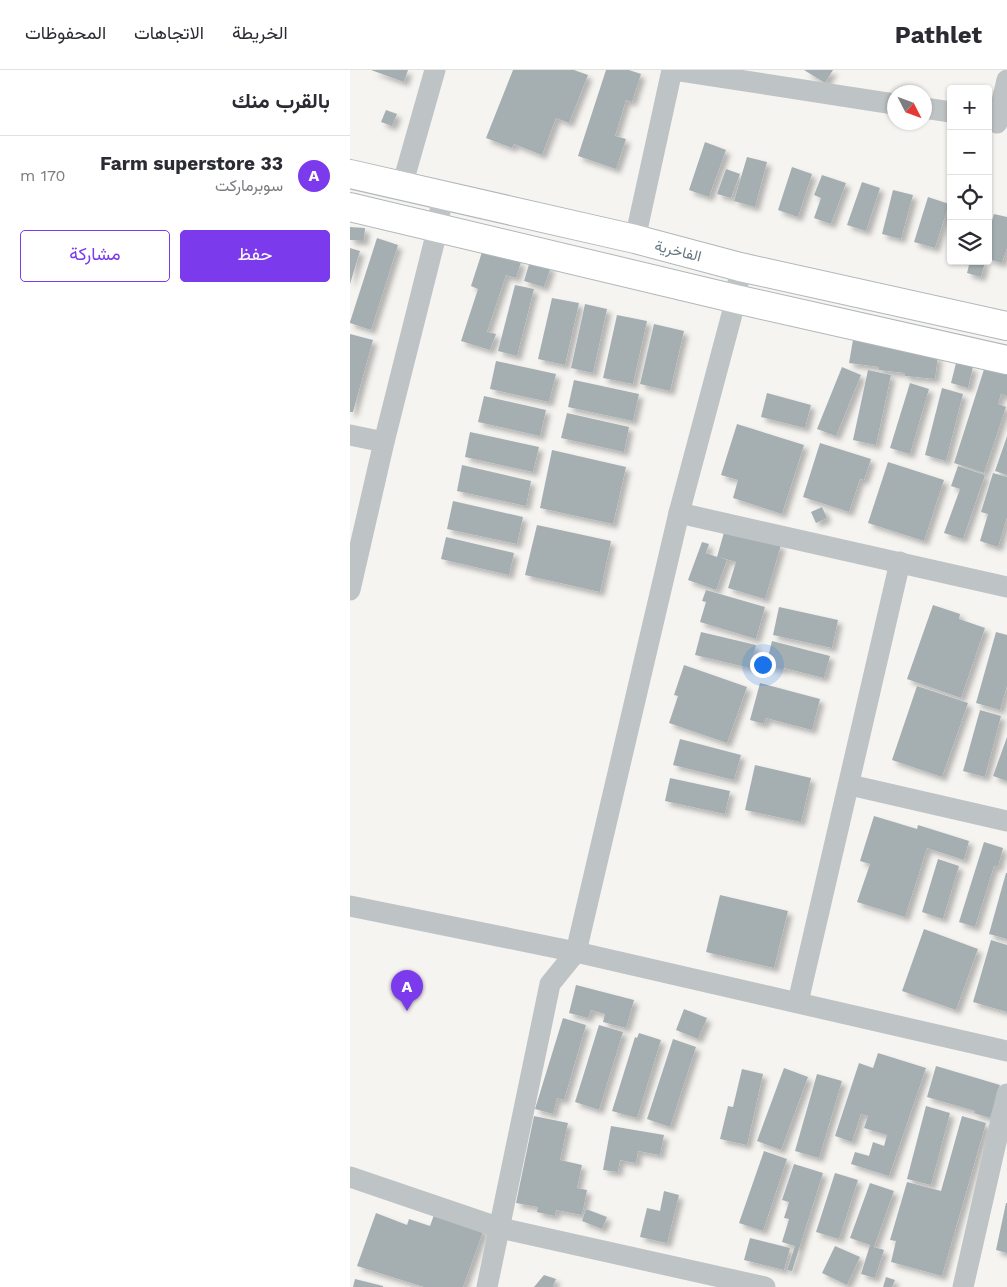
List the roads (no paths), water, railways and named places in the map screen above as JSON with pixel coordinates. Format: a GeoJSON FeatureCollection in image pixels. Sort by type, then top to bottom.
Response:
{"type":"FeatureCollection","features":[{"type":"Feature","properties":{"kind":"street"},"geometry":{"type":"LineString","coordinates":[[402,186],[435,70]]}},
{"type":"Feature","properties":{"kind":"street"},"geometry":{"type":"LineString","coordinates":[[634,239],[673,70],[887,103]]}},
{"type":"Feature","properties":{"kind":"street"},"geometry":{"type":"LineString","coordinates":[[997,123],[1007,80]]}},
{"type":"Feature","properties":{"kind":"street"},"geometry":{"type":"LineString","coordinates":[[932,109],[947,111]]}},
{"type":"Feature","properties":{"kind":"street","name":"الفاخرية"},"geometry":{"type":"LineString","coordinates":[[350,174],[634,239],[740,267],[1007,326]]}},
{"type":"Feature","properties":{"kind":"street"},"geometry":{"type":"LineString","coordinates":[[350,590],[384,442],[438,227],[442,195]]}},
{"type":"Feature","properties":{"kind":"street"},"geometry":{"type":"LineString","coordinates":[[350,207],[1007,360]]}},
{"type":"Feature","properties":{"kind":"street"},"geometry":{"type":"LineString","coordinates":[[487,1287],[550,984],[576,952],[679,513],[736,298],[740,267]]}},
{"type":"Feature","properties":{"kind":"street"},"geometry":{"type":"LineString","coordinates":[[350,435],[384,442]]}},
{"type":"Feature","properties":{"kind":"street"},"geometry":{"type":"LineString","coordinates":[[679,513],[1007,587]]}},
{"type":"Feature","properties":{"kind":"street"},"geometry":{"type":"LineString","coordinates":[[798,1002],[850,785],[900,562]]}},
{"type":"Feature","properties":{"kind":"street"},"geometry":{"type":"LineString","coordinates":[[850,785],[1007,821]]}},
{"type":"Feature","properties":{"kind":"street"},"geometry":{"type":"LineString","coordinates":[[350,906],[576,952],[1007,1052]]}},
{"type":"Feature","properties":{"kind":"street"},"geometry":{"type":"LineString","coordinates":[[963,1287],[1007,1094]]}},
{"type":"Feature","properties":{"kind":"street"},"geometry":{"type":"LineString","coordinates":[[350,1177],[500,1228],[721,1282],[765,1287]]}},
{"type":"Feature","properties":{"kind":"place","name":"Farm superstore 33"},"geometry":{"type":"Point","coordinates":[407,1011]}}]}
